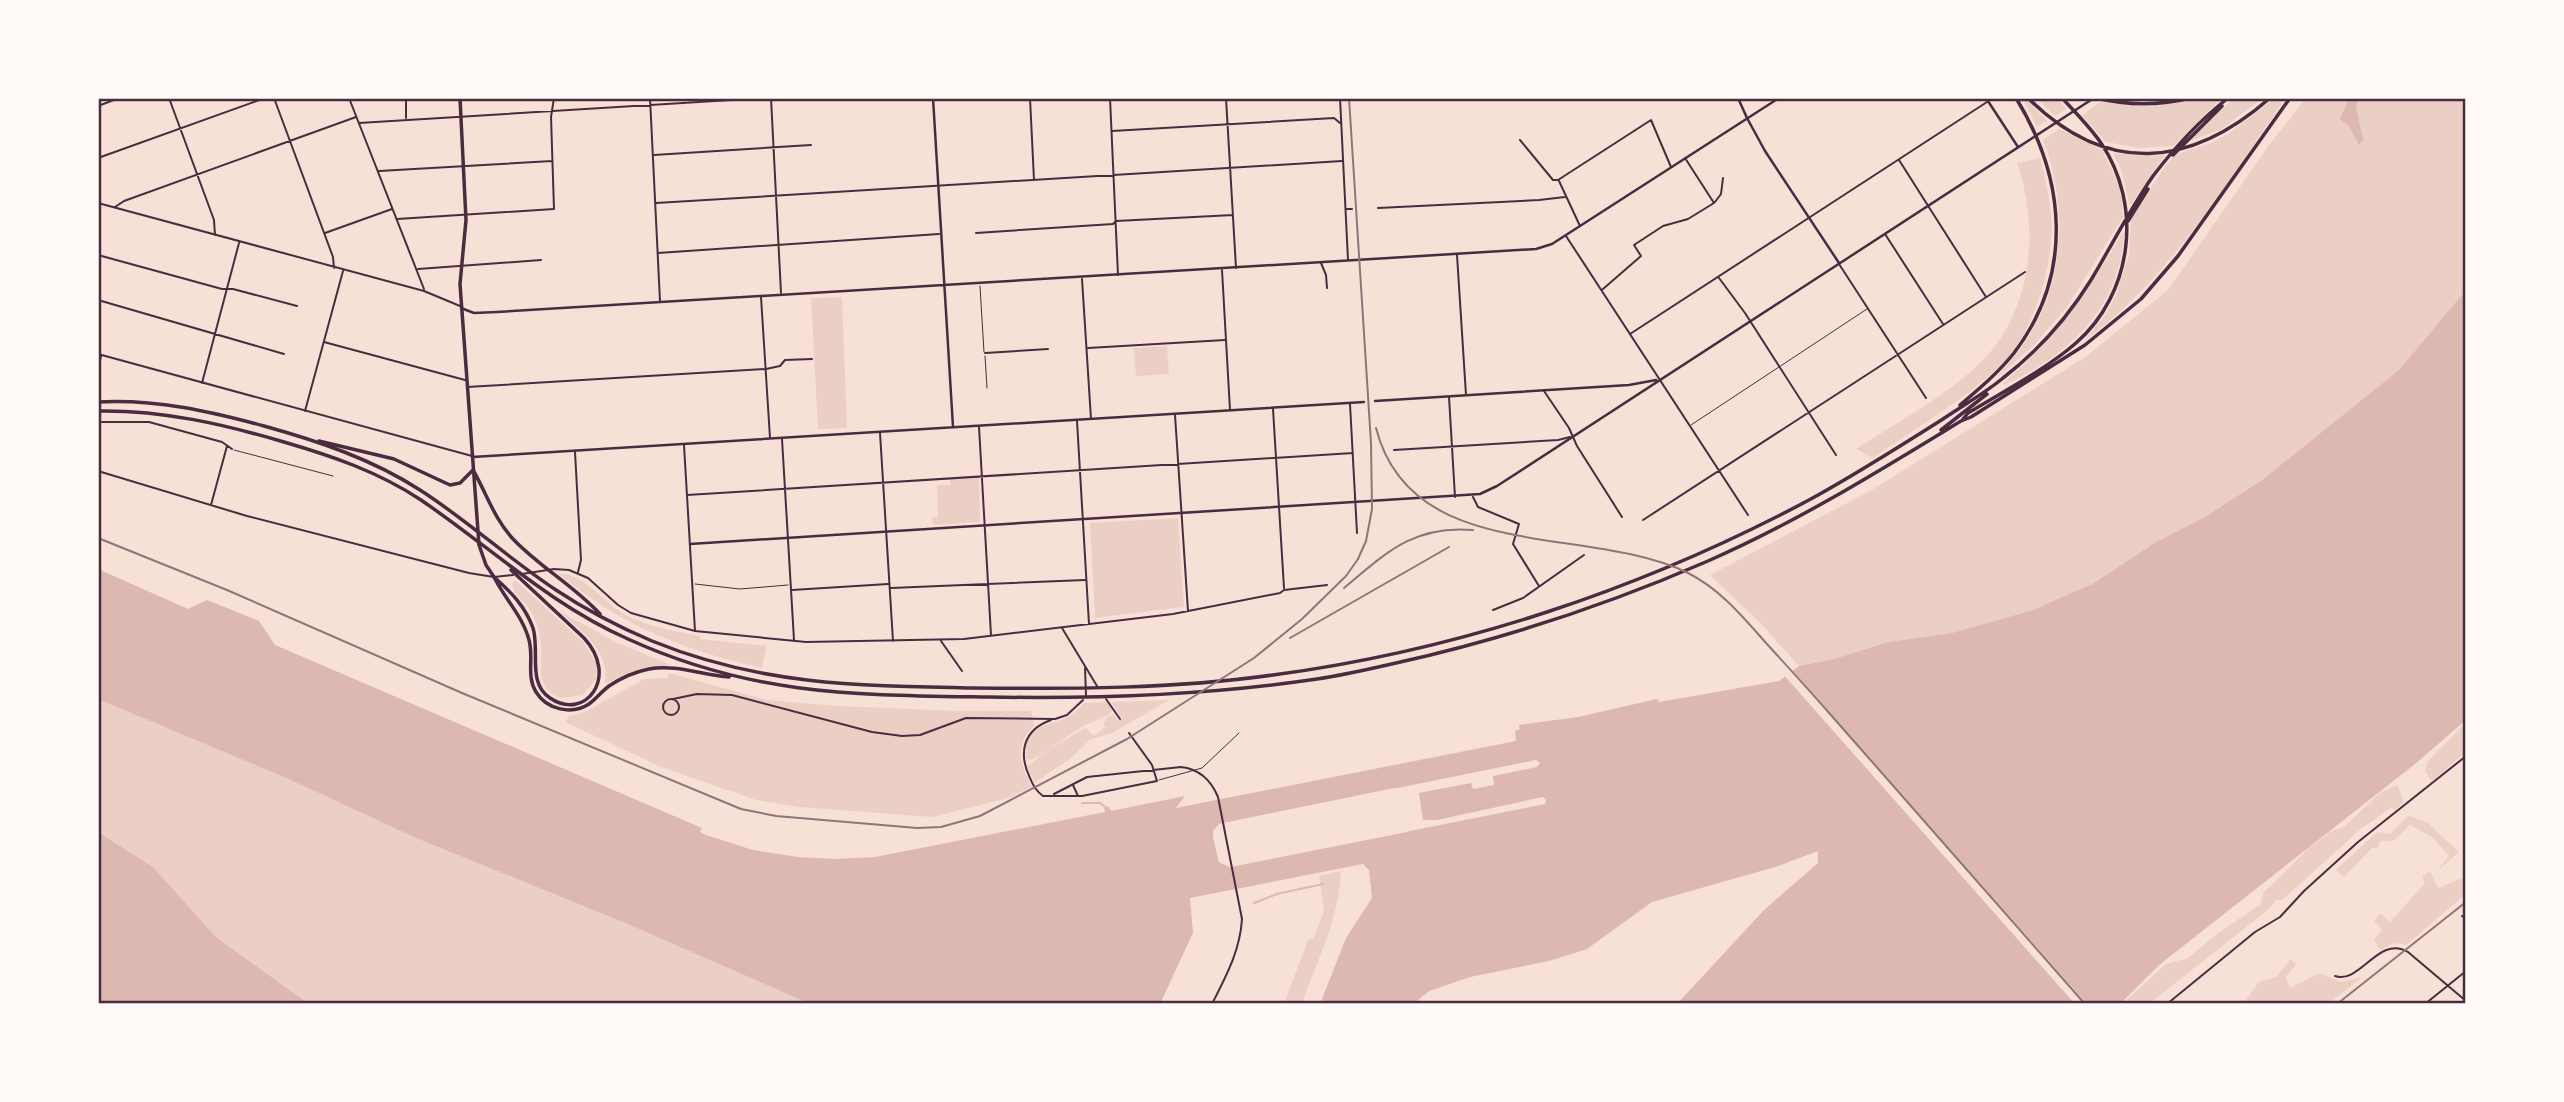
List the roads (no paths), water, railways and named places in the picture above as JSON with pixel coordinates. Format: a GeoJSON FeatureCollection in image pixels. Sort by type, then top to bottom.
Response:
{"type":"FeatureCollection","features":[{"type":"Feature","properties":{"kind":"main road"},"geometry":{"type":"LineString","coordinates":[[460,98],[466,215],[461,265],[461,307],[479,545],[486,565],[515,610],[529,638],[530,677],[534,687],[541,699],[566,710],[581,708],[618,680],[648,669],[671,668],[708,676],[738,678]]}},
{"type":"Feature","properties":{"kind":"main road"},"geometry":{"type":"LineString","coordinates":[[1952,413],[1988,382],[2010,358],[2028,332],[2044,296],[2054,257],[2057,224],[2053,183],[2045,155],[2016,98]]}},
{"type":"Feature","properties":{"kind":"main road"},"geometry":{"type":"LineString","coordinates":[[2028,98],[2044,114],[2068,131],[2099,145],[2120,151],[2166,152],[2202,143],[2232,128],[2270,98]]}},
{"type":"Feature","properties":{"kind":"main road"},"geometry":{"type":"LineString","coordinates":[[2095,98],[2147,105],[2191,98]]}},
{"type":"Feature","properties":{"kind":"main road"},"geometry":{"type":"LineString","coordinates":[[307,438],[394,474],[427,494],[546,583],[601,616],[643,637],[726,666],[784,678],[847,685],[1064,688],[1147,686],[1271,676],[1367,660],[1495,628],[1632,582],[1766,523],[1874,463],[1952,413],[2003,379],[2052,332],[2085,288],[2153,177],[2183,139],[2230,98]]}},
{"type":"Feature","properties":{"kind":"main road"},"geometry":{"type":"LineString","coordinates":[[1929,440],[2025,363],[2049,339],[2090,286],[2157,176],[2195,131],[2230,98]]}},
{"type":"Feature","properties":{"kind":"main road"},"geometry":{"type":"LineString","coordinates":[[98,411],[129,411],[192,419],[326,455],[364,469],[400,487],[539,589],[586,618],[684,662],[738,678],[842,694],[1062,698],[1123,697],[1271,685],[1322,678],[1495,639],[1628,594],[1711,560],[1766,533],[1971,417],[2085,345],[2141,299],[2178,256],[2290,98]]}},
{"type":"Feature","properties":{"kind":"main road"},"geometry":{"type":"LineString","coordinates":[[1961,421],[1968,413],[2060,355],[2084,335],[2100,316],[2112,295],[2126,249],[2128,228],[2125,200],[2101,143],[2063,99]]}},
{"type":"Feature","properties":{"kind":"main road"},"geometry":{"type":"LineString","coordinates":[[98,402],[137,401],[216,413],[307,438],[370,451],[450,485],[460,483],[473,470]]}},
{"type":"Feature","properties":{"kind":"main road"},"geometry":{"type":"LineString","coordinates":[[473,470],[502,525],[521,547],[589,602],[601,616]]}},
{"type":"Feature","properties":{"kind":"main road"},"geometry":{"type":"LineString","coordinates":[[494,577],[520,603],[531,624],[537,645],[536,678],[543,692],[553,700],[565,704],[583,700],[591,695],[600,681],[601,670],[597,655],[584,638],[505,563]]}},
{"type":"Feature","properties":{"kind":"street"},"geometry":{"type":"LineString","coordinates":[[98,106],[119,98]]}},
{"type":"Feature","properties":{"kind":"street"},"geometry":{"type":"LineString","coordinates":[[169,98],[216,229],[215,235]]}},
{"type":"Feature","properties":{"kind":"street"},"geometry":{"type":"LineString","coordinates":[[98,158],[265,98]]}},
{"type":"Feature","properties":{"kind":"street"},"geometry":{"type":"LineString","coordinates":[[274,98],[324,233],[334,268]]}},
{"type":"Feature","properties":{"kind":"street"},"geometry":{"type":"LineString","coordinates":[[349,98],[424,291]]}},
{"type":"Feature","properties":{"kind":"street"},"geometry":{"type":"LineString","coordinates":[[406,98],[406,120]]}},
{"type":"Feature","properties":{"kind":"street"},"geometry":{"type":"LineString","coordinates":[[397,219],[554,209],[551,117],[555,98]]}},
{"type":"Feature","properties":{"kind":"street"},"geometry":{"type":"LineString","coordinates":[[650,98],[660,302]]}},
{"type":"Feature","properties":{"kind":"street"},"geometry":{"type":"LineString","coordinates":[[359,123],[765,98]]}},
{"type":"Feature","properties":{"kind":"street"},"geometry":{"type":"LineString","coordinates":[[771,98],[781,294]]}},
{"type":"Feature","properties":{"kind":"street"},"geometry":{"type":"LineString","coordinates":[[933,98],[953,428]]}},
{"type":"Feature","properties":{"kind":"street"},"geometry":{"type":"LineString","coordinates":[[1030,98],[1034,180]]}},
{"type":"Feature","properties":{"kind":"street"},"geometry":{"type":"LineString","coordinates":[[1110,98],[1118,275]]}},
{"type":"Feature","properties":{"kind":"street"},"geometry":{"type":"LineString","coordinates":[[1226,98],[1236,268]]}},
{"type":"Feature","properties":{"kind":"street"},"geometry":{"type":"LineString","coordinates":[[1340,98],[1348,261]]}},
{"type":"Feature","properties":{"kind":"street"},"geometry":{"type":"LineString","coordinates":[[1738,98],[1746,118],[1926,398]]}},
{"type":"Feature","properties":{"kind":"street"},"geometry":{"type":"LineString","coordinates":[[98,203],[424,291],[454,302],[467,312],[1082,278],[1536,249],[1552,244],[1779,98]]}},
{"type":"Feature","properties":{"kind":"street"},"geometry":{"type":"LineString","coordinates":[[690,544],[1473,496],[1497,486],[2095,98]]}},
{"type":"Feature","properties":{"kind":"street"},"geometry":{"type":"LineString","coordinates":[[1630,334],[1987,100],[2018,147]]}},
{"type":"Feature","properties":{"kind":"street"},"geometry":{"type":"LineString","coordinates":[[115,207],[124,201],[356,117]]}},
{"type":"Feature","properties":{"kind":"street"},"geometry":{"type":"LineString","coordinates":[[1112,131],[1334,118],[1340,123]]}},
{"type":"Feature","properties":{"kind":"street"},"geometry":{"type":"LineString","coordinates":[[1520,139],[1553,180],[1558,180],[1651,120],[1671,167]]}},
{"type":"Feature","properties":{"kind":"street"},"geometry":{"type":"LineString","coordinates":[[653,155],[811,145]]}},
{"type":"Feature","properties":{"kind":"street"},"geometry":{"type":"LineString","coordinates":[[1685,158],[1714,203]]}},
{"type":"Feature","properties":{"kind":"street"},"geometry":{"type":"LineString","coordinates":[[378,172],[553,160]]}},
{"type":"Feature","properties":{"kind":"street"},"geometry":{"type":"LineString","coordinates":[[1898,160],[1986,297]]}},
{"type":"Feature","properties":{"kind":"street"},"geometry":{"type":"LineString","coordinates":[[656,203],[1342,161]]}},
{"type":"Feature","properties":{"kind":"street"},"geometry":{"type":"LineString","coordinates":[[1602,289],[1641,256],[1634,245],[1662,226],[1688,219],[1714,203],[1721,194],[1723,178]]}},
{"type":"Feature","properties":{"kind":"street"},"geometry":{"type":"LineString","coordinates":[[1558,180],[1580,226]]}},
{"type":"Feature","properties":{"kind":"street"},"geometry":{"type":"LineString","coordinates":[[1378,208],[1564,197]]}},
{"type":"Feature","properties":{"kind":"street"},"geometry":{"type":"LineString","coordinates":[[324,233],[393,209]]}},
{"type":"Feature","properties":{"kind":"street"},"geometry":{"type":"LineString","coordinates":[[1345,209],[1352,209]]}},
{"type":"Feature","properties":{"kind":"street"},"geometry":{"type":"LineString","coordinates":[[976,233],[1112,224],[1116,221],[1233,215]]}},
{"type":"Feature","properties":{"kind":"street"},"geometry":{"type":"LineString","coordinates":[[1885,233],[1944,324]]}},
{"type":"Feature","properties":{"kind":"street"},"geometry":{"type":"LineString","coordinates":[[658,253],[941,234]]}},
{"type":"Feature","properties":{"kind":"street"},"geometry":{"type":"LineString","coordinates":[[1566,235],[1748,515]]}},
{"type":"Feature","properties":{"kind":"street"},"geometry":{"type":"LineString","coordinates":[[202,383],[239,242]]}},
{"type":"Feature","properties":{"kind":"street"},"geometry":{"type":"LineString","coordinates":[[1457,254],[1466,395]]}},
{"type":"Feature","properties":{"kind":"street"},"geometry":{"type":"LineString","coordinates":[[98,255],[297,306]]}},
{"type":"Feature","properties":{"kind":"street"},"geometry":{"type":"LineString","coordinates":[[417,269],[541,260]]}},
{"type":"Feature","properties":{"kind":"street"},"geometry":{"type":"LineString","coordinates":[[1321,262],[1327,288]]}},
{"type":"Feature","properties":{"kind":"street"},"geometry":{"type":"LineString","coordinates":[[1222,269],[1230,410]]}},
{"type":"Feature","properties":{"kind":"street"},"geometry":{"type":"LineString","coordinates":[[305,411],[343,270]]}},
{"type":"Feature","properties":{"kind":"street"},"geometry":{"type":"LineString","coordinates":[[1643,520],[2025,272]]}},
{"type":"Feature","properties":{"kind":"street"},"geometry":{"type":"LineString","coordinates":[[1719,277],[1836,456]]}},
{"type":"Feature","properties":{"kind":"street"},"geometry":{"type":"LineString","coordinates":[[1082,278],[1091,419]]}},
{"type":"Feature","properties":{"kind":"street"},"geometry":{"type":"LineString","coordinates":[[761,296],[770,439]]}},
{"type":"Feature","properties":{"kind":"street"},"geometry":{"type":"LineString","coordinates":[[98,300],[284,354]]}},
{"type":"Feature","properties":{"kind":"street"},"geometry":{"type":"LineString","coordinates":[[1087,348],[1226,340]]}},
{"type":"Feature","properties":{"kind":"street"},"geometry":{"type":"LineString","coordinates":[[324,342],[466,380]]}},
{"type":"Feature","properties":{"kind":"street"},"geometry":{"type":"LineString","coordinates":[[985,353],[1048,349]]}},
{"type":"Feature","properties":{"kind":"street"},"geometry":{"type":"LineString","coordinates":[[98,369],[100,355],[472,457],[1364,402]]}},
{"type":"Feature","properties":{"kind":"street"},"geometry":{"type":"LineString","coordinates":[[466,387],[766,369],[780,366],[785,360],[812,359]]}},
{"type":"Feature","properties":{"kind":"street"},"geometry":{"type":"LineString","coordinates":[[1375,401],[1642,384],[1659,380]]}},
{"type":"Feature","properties":{"kind":"street"},"geometry":{"type":"LineString","coordinates":[[1544,390],[1622,517]]}},
{"type":"Feature","properties":{"kind":"street"},"geometry":{"type":"LineString","coordinates":[[1449,396],[1455,497]]}},
{"type":"Feature","properties":{"kind":"street"},"geometry":{"type":"LineString","coordinates":[[1350,403],[1357,533]]}},
{"type":"Feature","properties":{"kind":"street"},"geometry":{"type":"LineString","coordinates":[[1273,408],[1284,590]]}},
{"type":"Feature","properties":{"kind":"street"},"geometry":{"type":"LineString","coordinates":[[1175,414],[1188,611]]}},
{"type":"Feature","properties":{"kind":"street"},"geometry":{"type":"LineString","coordinates":[[1077,420],[1089,624]]}},
{"type":"Feature","properties":{"kind":"street"},"geometry":{"type":"LineString","coordinates":[[98,422],[149,422],[227,445],[232,449]]}},
{"type":"Feature","properties":{"kind":"street"},"geometry":{"type":"LineString","coordinates":[[979,426],[991,636]]}},
{"type":"Feature","properties":{"kind":"street"},"geometry":{"type":"LineString","coordinates":[[880,432],[893,642]]}},
{"type":"Feature","properties":{"kind":"street"},"geometry":{"type":"LineString","coordinates":[[1394,450],[1572,437]]}},
{"type":"Feature","properties":{"kind":"street"},"geometry":{"type":"LineString","coordinates":[[782,438],[794,641]]}},
{"type":"Feature","properties":{"kind":"street"},"geometry":{"type":"LineString","coordinates":[[684,444],[695,631]]}},
{"type":"Feature","properties":{"kind":"street"},"geometry":{"type":"LineString","coordinates":[[211,506],[227,445]]}},
{"type":"Feature","properties":{"kind":"street"},"geometry":{"type":"LineString","coordinates":[[575,451],[581,560],[578,574]]}},
{"type":"Feature","properties":{"kind":"street"},"geometry":{"type":"LineString","coordinates":[[687,495],[1353,453]]}},
{"type":"Feature","properties":{"kind":"street"},"geometry":{"type":"LineString","coordinates":[[98,471],[211,506],[469,573],[494,577],[554,569],[569,570],[588,578],[631,613],[695,631],[794,641],[893,642],[991,636],[1188,611],[1284,590],[1327,586]]}},
{"type":"Feature","properties":{"kind":"street"},"geometry":{"type":"LineString","coordinates":[[1473,496],[1478,507],[1519,524],[1513,544],[1539,586]]}},
{"type":"Feature","properties":{"kind":"street"},"geometry":{"type":"LineString","coordinates":[[1493,610],[1523,597],[1584,555]]}},
{"type":"Feature","properties":{"kind":"street"},"geometry":{"type":"LineString","coordinates":[[890,588],[1087,580]]}},
{"type":"Feature","properties":{"kind":"street"},"geometry":{"type":"LineString","coordinates":[[791,590],[890,584]]}},
{"type":"Feature","properties":{"kind":"street"},"geometry":{"type":"LineString","coordinates":[[1061,627],[1120,719]]}},
{"type":"Feature","properties":{"kind":"street"},"geometry":{"type":"LineString","coordinates":[[941,640],[962,671]]}},
{"type":"Feature","properties":{"kind":"street"},"geometry":{"type":"LineString","coordinates":[[1085,668],[1087,683],[1082,701],[1067,715],[1033,729],[1024,743],[1024,764],[1037,791],[1043,796],[1078,796],[1157,781],[1152,765],[1129,733]]}},
{"type":"Feature","properties":{"kind":"street"},"geometry":{"type":"LineString","coordinates":[[673,699],[678,704],[678,710],[675,714],[667,714],[663,710],[664,703],[673,699],[697,694],[732,695],[862,730],[906,736],[920,735],[966,718],[1055,719]]}},
{"type":"Feature","properties":{"kind":"street"},"geometry":{"type":"LineString","coordinates":[[2167,1004],[2255,932],[2280,917],[2304,891],[2358,842],[2466,755]]}},
{"type":"Feature","properties":{"kind":"street"},"geometry":{"type":"LineString","coordinates":[[1054,794],[1087,777],[1181,767],[1192,768],[1202,774],[1215,789],[1242,919],[1235,957],[1212,1004]]}},
{"type":"Feature","properties":{"kind":"street"},"geometry":{"type":"LineString","coordinates":[[1073,784],[1078,796]]}},
{"type":"Feature","properties":{"kind":"street"},"geometry":{"type":"LineString","coordinates":[[2462,916],[2466,919]]}},
{"type":"Feature","properties":{"kind":"street"},"geometry":{"type":"LineString","coordinates":[[2335,976],[2345,977],[2389,948],[2398,947],[2406,950],[2466,1000]]}},
{"type":"Feature","properties":{"kind":"street"},"geometry":{"type":"LineString","coordinates":[[2425,1004],[2466,971]]}},
{"type":"Feature","properties":{"kind":"lane"},"geometry":{"type":"LineString","coordinates":[[980,284],[987,388]]}},
{"type":"Feature","properties":{"kind":"lane"},"geometry":{"type":"LineString","coordinates":[[1690,425],[1868,309]]}},
{"type":"Feature","properties":{"kind":"lane"},"geometry":{"type":"LineString","coordinates":[[232,449],[333,475]]}},
{"type":"Feature","properties":{"kind":"lane"},"geometry":{"type":"LineString","coordinates":[[692,584],[740,589],[790,585]]}},
{"type":"Feature","properties":{"kind":"lane"},"geometry":{"type":"LineString","coordinates":[[1157,781],[1202,768],[1239,733]]}},
{"type":"Feature","properties":{"kind":"waterway"},"geometry":{"type":"LineString","coordinates":[[1082,803],[1100,803],[1104,806]]}},
{"type":"Feature","properties":{"kind":"waterway"},"geometry":{"type":"LineString","coordinates":[[1254,903],[1277,894],[1323,884]]}},
{"type":"Feature","properties":{"kind":"railway"},"geometry":{"type":"LineString","coordinates":[[98,538],[227,590],[462,693],[741,809],[776,816],[917,828],[941,827],[980,816],[1127,739],[1254,658],[1302,619],[1346,576],[1358,559],[1366,541],[1372,509],[1371,443],[1349,98]]}},
{"type":"Feature","properties":{"kind":"railway"},"geometry":{"type":"LineString","coordinates":[[1376,428],[1395,472],[1425,502],[1464,521],[1508,534],[1647,558],[1688,573],[1721,595],[1814,696],[2085,1004]]}},
{"type":"Feature","properties":{"kind":"railway"},"geometry":{"type":"LineString","coordinates":[[1344,588],[1402,544],[1434,532],[1473,530]]}},
{"type":"Feature","properties":{"kind":"railway"},"geometry":{"type":"LineString","coordinates":[[1290,638],[1449,547]]}},
{"type":"Feature","properties":{"kind":"railway"},"geometry":{"type":"LineString","coordinates":[[2337,1004],[2466,902]]}}]}
